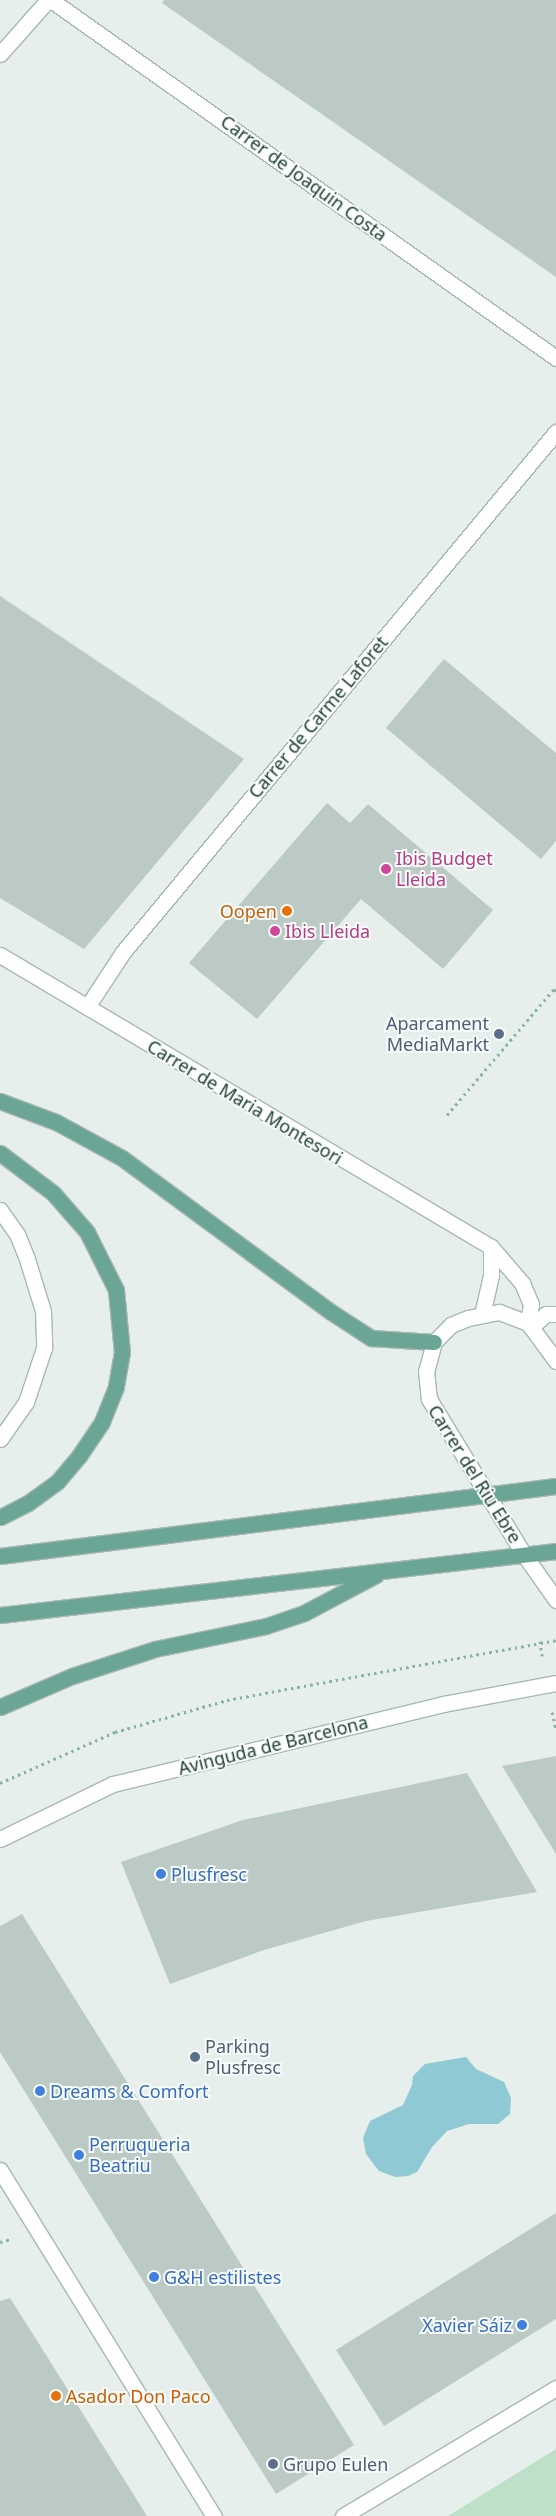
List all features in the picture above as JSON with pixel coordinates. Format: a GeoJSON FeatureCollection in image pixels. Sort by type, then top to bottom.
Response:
{"type":"FeatureCollection","features":[{"type":"Feature","properties":{"kind":"main road"},"geometry":{"type":"LineString","coordinates":[[0,1101],[56,1122],[122,1158],[331,1312],[371,1338],[434,1342]]}},
{"type":"Feature","properties":{"kind":"main road"},"geometry":{"type":"LineString","coordinates":[[0,1153],[17,1163],[53,1193],[87,1232],[116,1290],[122,1352],[116,1387],[102,1422],[80,1456],[57,1482],[28,1503],[0,1517]]}},
{"type":"Feature","properties":{"kind":"main road"},"geometry":{"type":"LineString","coordinates":[[0,1556],[485,1493],[556,1486]]}},
{"type":"Feature","properties":{"kind":"main road"},"geometry":{"type":"LineString","coordinates":[[0,1615],[556,1551]]}},
{"type":"Feature","properties":{"kind":"main road"},"geometry":{"type":"LineString","coordinates":[[0,1707],[72,1676],[155,1649],[266,1626],[304,1613],[382,1572]]}},
{"type":"Feature","properties":{"kind":"street"},"geometry":{"type":"LineString","coordinates":[[0,54],[50,0]]}},
{"type":"Feature","properties":{"kind":"street","name":"Carrer de Joaquin Costa"},"geometry":{"type":"LineString","coordinates":[[50,0],[556,358]]}},
{"type":"Feature","properties":{"kind":"street","name":"Carrer de Carme Laforet"},"geometry":{"type":"LineString","coordinates":[[87,1007],[123,952],[556,432]]}},
{"type":"Feature","properties":{"kind":"street","name":"Carrer de Maria Montesori"},"geometry":{"type":"LineString","coordinates":[[0,955],[490,1247],[522,1282],[531,1304],[530,1325]]}},
{"type":"Feature","properties":{"kind":"street"},"geometry":{"type":"LineString","coordinates":[[0,1210],[17,1234],[27,1259],[43,1311],[44,1348],[26,1402],[0,1439]]}},
{"type":"Feature","properties":{"kind":"street"},"geometry":{"type":"LineString","coordinates":[[482,1315],[491,1275],[490,1247]]}},
{"type":"Feature","properties":{"kind":"street"},"geometry":{"type":"LineString","coordinates":[[434,1342],[451,1325],[482,1315],[499,1312],[530,1325],[556,1361]]}},
{"type":"Feature","properties":{"kind":"street"},"geometry":{"type":"LineString","coordinates":[[530,1325],[546,1314],[556,1314]]}},
{"type":"Feature","properties":{"kind":"street","name":"Carrer del Riu Ebre"},"geometry":{"type":"LineString","coordinates":[[434,1342],[426,1371],[429,1399],[485,1493],[525,1556],[556,1600]]}},
{"type":"Feature","properties":{"kind":"street","name":"Avinguda de Barcelona"},"geometry":{"type":"LineString","coordinates":[[0,1839],[113,1784],[443,1704],[556,1683]]}},
{"type":"Feature","properties":{"kind":"street"},"geometry":{"type":"LineString","coordinates":[[0,2170],[214,2516]]}},
{"type":"Feature","properties":{"kind":"street"},"geometry":{"type":"LineString","coordinates":[[343,2516],[556,2388]]}},
{"type":"Feature","properties":{"kind":"path"},"geometry":{"type":"LineString","coordinates":[[447,1115],[555,989]]}},
{"type":"Feature","properties":{"kind":"path"},"geometry":{"type":"LineString","coordinates":[[0,1783],[115,1732],[227,1700],[556,1640]]}},
{"type":"Feature","properties":{"kind":"green space"},"geometry":{"type":"Polygon","coordinates":[[[556,2449],[556,2516],[448,2516],[556,2449]]]}},
{"type":"Feature","properties":{"kind":"water"},"geometry":{"type":"Polygon","coordinates":[[[466,2057],[476,2069],[504,2082],[511,2098],[510,2114],[498,2124],[469,2124],[447,2131],[432,2147],[417,2172],[408,2176],[395,2177],[379,2171],[366,2154],[363,2138],[370,2121],[403,2105],[412,2085],[413,2076],[425,2064],[466,2057]]]}},
{"type":"Feature","properties":{"kind":"building"},"geometry":{"type":"Polygon","coordinates":[[[164,0],[556,0],[556,277],[162,3],[164,0]]]}},
{"type":"Feature","properties":{"kind":"building"},"geometry":{"type":"Polygon","coordinates":[[[0,596],[244,759],[84,949],[0,898],[0,596]]]}},
{"type":"Feature","properties":{"kind":"building"},"geometry":{"type":"Polygon","coordinates":[[[444,659],[556,753],[556,841],[541,859],[386,728],[444,659]]]}},
{"type":"Feature","properties":{"kind":"building"},"geometry":{"type":"Polygon","coordinates":[[[327,803],[350,823],[368,804],[493,910],[443,969],[361,899],[257,1019],[189,963],[327,803]]]}},
{"type":"Feature","properties":{"kind":"building"},"geometry":{"type":"Polygon","coordinates":[[[556,1756],[556,1854],[502,1766],[556,1756]]]}},
{"type":"Feature","properties":{"kind":"building"},"geometry":{"type":"Polygon","coordinates":[[[467,1773],[537,1892],[366,1921],[264,1950],[170,1984],[121,1862],[243,1820],[467,1773]]]}},
{"type":"Feature","properties":{"kind":"building"},"geometry":{"type":"Polygon","coordinates":[[[22,1914],[354,2445],[276,2494],[0,2052],[0,1926],[22,1914]]]}},
{"type":"Feature","properties":{"kind":"building"},"geometry":{"type":"Polygon","coordinates":[[[556,2213],[556,2319],[384,2426],[336,2350],[556,2213]]]}},
{"type":"Feature","properties":{"kind":"building"},"geometry":{"type":"Polygon","coordinates":[[[10,2298],[147,2516],[0,2516],[0,2301],[10,2298]]]}},
{"type":"Feature","properties":{"kind":"place","name":"Ibis Budget Lleida"},"geometry":{"type":"Point","coordinates":[386,869]}},
{"type":"Feature","properties":{"kind":"place","name":"Oopen"},"geometry":{"type":"Point","coordinates":[287,911]}},
{"type":"Feature","properties":{"kind":"place","name":"Ibis Lleida"},"geometry":{"type":"Point","coordinates":[275,931]}},
{"type":"Feature","properties":{"kind":"place","name":"Aparcament MediaMarkt"},"geometry":{"type":"Point","coordinates":[499,1034]}},
{"type":"Feature","properties":{"kind":"place","name":"Plusfresc"},"geometry":{"type":"Point","coordinates":[161,1874]}},
{"type":"Feature","properties":{"kind":"place","name":"Parking Plusfresc"},"geometry":{"type":"Point","coordinates":[195,2057]}},
{"type":"Feature","properties":{"kind":"place","name":"Dreams & Comfort"},"geometry":{"type":"Point","coordinates":[40,2091]}},
{"type":"Feature","properties":{"kind":"place","name":"Perruqueria Beatriu"},"geometry":{"type":"Point","coordinates":[79,2155]}},
{"type":"Feature","properties":{"kind":"place","name":"G&H estilistes"},"geometry":{"type":"Point","coordinates":[154,2277]}},
{"type":"Feature","properties":{"kind":"place","name":"Xavier Sáiz"},"geometry":{"type":"Point","coordinates":[522,2325]}},
{"type":"Feature","properties":{"kind":"place","name":"Asador Don Paco"},"geometry":{"type":"Point","coordinates":[56,2396]}},
{"type":"Feature","properties":{"kind":"place","name":"Grupo Eulen"},"geometry":{"type":"Point","coordinates":[273,2464]}}]}
